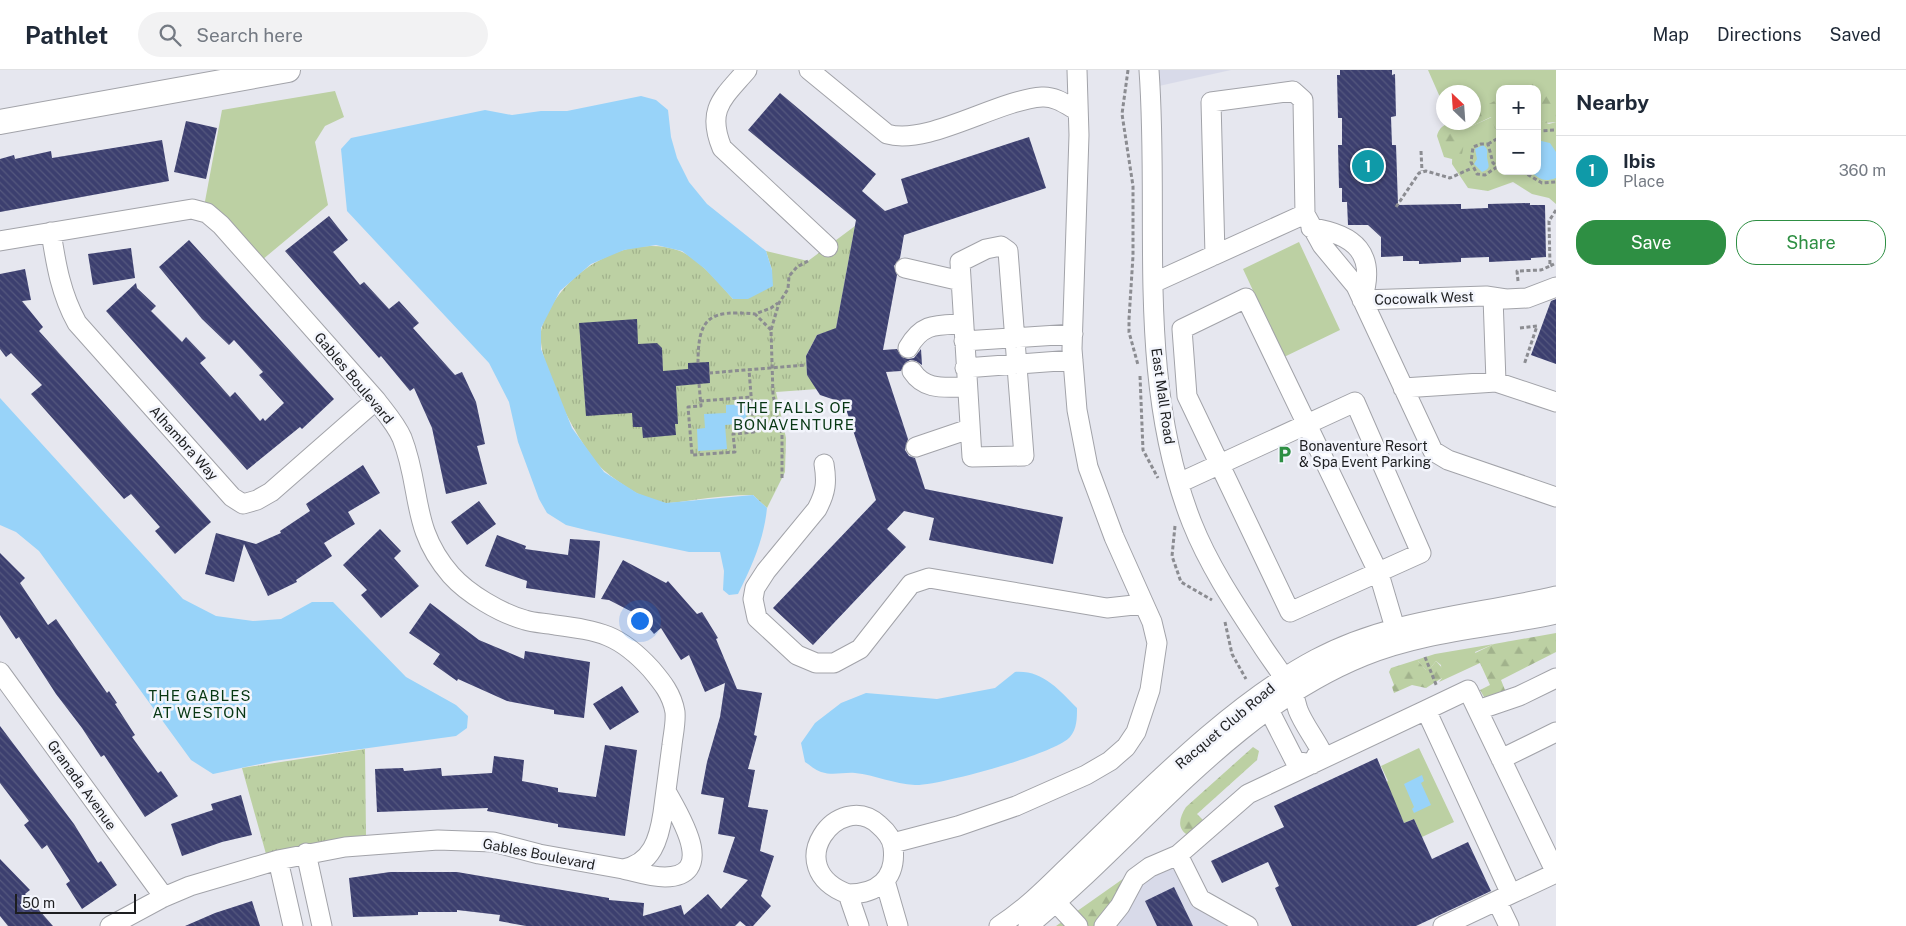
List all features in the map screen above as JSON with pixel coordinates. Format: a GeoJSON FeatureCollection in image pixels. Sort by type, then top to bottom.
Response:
{"type":"FeatureCollection","features":[{"type":"Feature","properties":{"kind":"main road"},"geometry":{"type":"LineString","coordinates":[[0,122],[288,70]]}},
{"type":"Feature","properties":{"kind":"street"},"geometry":{"type":"LineString","coordinates":[[747,70],[720,102],[715,116],[715,131],[722,148],[828,247]]}},
{"type":"Feature","properties":{"kind":"street"},"geometry":{"type":"LineString","coordinates":[[809,70],[887,134],[898,137],[928,132],[1014,103],[1043,97],[1057,100],[1078,110]]}},
{"type":"Feature","properties":{"kind":"street"},"geometry":{"type":"LineString","coordinates":[[893,844],[958,826],[1016,806],[1086,775],[1110,761],[1126,747],[1136,732],[1150,690],[1157,642],[1152,622],[1114,538],[1088,467],[1077,410],[1073,334],[1078,110],[1077,70]]}},
{"type":"Feature","properties":{"kind":"street","name":"East Mall Road"},"geometry":{"type":"LineString","coordinates":[[1149,70],[1153,283],[1159,383],[1179,483],[1192,524],[1231,598],[1288,685],[1298,711],[1320,749],[1312,764]]}},
{"type":"Feature","properties":{"kind":"street"},"geometry":{"type":"LineString","coordinates":[[1214,255],[1211,102],[1293,91],[1303,100],[1308,221],[1322,245],[1352,280],[1362,300]]}},
{"type":"Feature","properties":{"kind":"street","name":"Gables Boulevard"},"geometry":{"type":"LineString","coordinates":[[0,242],[192,209],[207,213],[226,230],[376,400],[401,437],[422,529],[434,553],[453,576],[492,604],[525,620],[607,634],[625,645],[662,681],[675,713],[660,834],[648,857],[639,864],[623,870]]}},
{"type":"Feature","properties":{"kind":"street"},"geometry":{"type":"LineString","coordinates":[[1153,283],[1214,255],[1308,221]]}},
{"type":"Feature","properties":{"kind":"street","name":"Alhambra Way"},"geometry":{"type":"LineString","coordinates":[[50,232],[60,284],[66,302],[77,323],[232,497],[243,504],[257,500],[271,492],[376,400]]}},
{"type":"Feature","properties":{"kind":"street"},"geometry":{"type":"LineString","coordinates":[[1001,246],[1008,251],[1024,456],[972,458],[966,387],[961,281],[960,262],[986,249],[1001,246]]}},
{"type":"Feature","properties":{"kind":"street"},"geometry":{"type":"LineString","coordinates":[[906,268],[961,281]]}},
{"type":"Feature","properties":{"kind":"street","name":"Cocowalk West"},"geometry":{"type":"LineString","coordinates":[[1556,287],[1527,298],[1493,298],[1486,296],[1362,300],[1433,451],[1448,460],[1556,497]]}},
{"type":"Feature","properties":{"kind":"street"},"geometry":{"type":"LineString","coordinates":[[1179,483],[1219,465],[1308,424],[1355,402],[1422,553],[1379,574],[1290,612],[1219,465],[1187,396],[1182,328],[1246,298],[1308,424],[1379,574],[1396,628]]}},
{"type":"Feature","properties":{"kind":"street"},"geometry":{"type":"LineString","coordinates":[[1493,298],[1496,382]]}},
{"type":"Feature","properties":{"kind":"street"},"geometry":{"type":"LineString","coordinates":[[908,348],[923,329],[938,325],[963,332],[1014,338],[1073,334]]}},
{"type":"Feature","properties":{"kind":"street"},"geometry":{"type":"LineString","coordinates":[[965,368],[1073,360]]}},
{"type":"Feature","properties":{"kind":"street"},"geometry":{"type":"LineString","coordinates":[[912,371],[924,384],[935,388],[966,387]]}},
{"type":"Feature","properties":{"kind":"street"},"geometry":{"type":"LineString","coordinates":[[1403,388],[1496,382],[1556,402]]}},
{"type":"Feature","properties":{"kind":"street"},"geometry":{"type":"LineString","coordinates":[[916,447],[970,429]]}},
{"type":"Feature","properties":{"kind":"street"},"geometry":{"type":"LineString","coordinates":[[824,464],[826,488],[817,509],[766,571],[755,588],[753,600],[757,618],[797,655],[816,663],[834,663],[860,649],[911,584],[929,578],[1107,608],[1143,604]]}},
{"type":"Feature","properties":{"kind":"street","name":"Racquet Club Road"},"geometry":{"type":"LineString","coordinates":[[1288,685],[1317,658],[1396,628],[1556,596]]}},
{"type":"Feature","properties":{"kind":"street","name":"Racquet Club Road"},"geometry":{"type":"LineString","coordinates":[[1028,926],[1051,896],[1200,743],[1236,712],[1288,685],[1400,644],[1556,614]]}},
{"type":"Feature","properties":{"kind":"street","name":"Granada Avenue"},"geometry":{"type":"LineString","coordinates":[[0,672],[164,897]]}},
{"type":"Feature","properties":{"kind":"street"},"geometry":{"type":"LineString","coordinates":[[1478,710],[1519,696],[1556,678]]}},
{"type":"Feature","properties":{"kind":"street"},"geometry":{"type":"LineString","coordinates":[[1288,685],[1269,710],[1295,761],[1312,764]]}},
{"type":"Feature","properties":{"kind":"street"},"geometry":{"type":"LineString","coordinates":[[1104,926],[1120,906],[1135,878],[1150,867],[1178,855],[1248,794],[1468,690],[1556,873],[1443,926]]}},
{"type":"Feature","properties":{"kind":"street","name":"Racquet Club Road"},"geometry":{"type":"LineString","coordinates":[[999,926],[1051,896],[1090,869],[1212,755],[1269,710]]}},
{"type":"Feature","properties":{"kind":"street"},"geometry":{"type":"LineString","coordinates":[[1426,710],[1504,897],[1509,926]]}},
{"type":"Feature","properties":{"kind":"street"},"geometry":{"type":"LineString","coordinates":[[1501,759],[1556,732]]}},
{"type":"Feature","properties":{"kind":"street","name":"Gables Boulevard"},"geometry":{"type":"LineString","coordinates":[[110,926],[164,897],[190,886],[306,853],[388,842],[438,840],[492,842],[565,860],[665,877],[681,873],[692,861],[694,854],[690,837],[666,791]]}},
{"type":"Feature","properties":{"kind":"street"},"geometry":{"type":"LineString","coordinates":[[851,816],[864,817],[876,822],[886,832],[893,844],[894,857],[892,870],[885,882],[874,890],[861,894],[848,894],[835,890],[825,881],[819,871],[816,859],[817,847],[821,836],[829,826],[851,816]]}},
{"type":"Feature","properties":{"kind":"street"},"geometry":{"type":"LineString","coordinates":[[306,853],[322,926]]}},
{"type":"Feature","properties":{"kind":"street"},"geometry":{"type":"LineString","coordinates":[[1178,855],[1200,899],[1248,926]]}},
{"type":"Feature","properties":{"kind":"street"},"geometry":{"type":"LineString","coordinates":[[278,860],[293,926]]}},
{"type":"Feature","properties":{"kind":"street"},"geometry":{"type":"LineString","coordinates":[[885,882],[898,926]]}},
{"type":"Feature","properties":{"kind":"street"},"geometry":{"type":"LineString","coordinates":[[848,894],[859,926]]}},
{"type":"Feature","properties":{"kind":"street"},"geometry":{"type":"LineString","coordinates":[[1051,896],[1078,926]]}},
{"type":"Feature","properties":{"kind":"path"},"geometry":{"type":"LineString","coordinates":[[1541,131],[1556,130]]}},
{"type":"Feature","properties":{"kind":"path"},"geometry":{"type":"LineString","coordinates":[[1472,168],[1474,147],[1488,144],[1496,139]]}},
{"type":"Feature","properties":{"kind":"path"},"geometry":{"type":"LineString","coordinates":[[1488,144],[1492,163],[1496,166]]}},
{"type":"Feature","properties":{"kind":"path"},"geometry":{"type":"LineString","coordinates":[[1421,151],[1422,171]]}},
{"type":"Feature","properties":{"kind":"path"},"geometry":{"type":"LineString","coordinates":[[1472,168],[1480,175],[1496,168]]}},
{"type":"Feature","properties":{"kind":"path"},"geometry":{"type":"LineString","coordinates":[[1396,207],[1416,175],[1422,171],[1450,178],[1472,168]]}},
{"type":"Feature","properties":{"kind":"path"},"geometry":{"type":"LineString","coordinates":[[1529,175],[1542,183],[1555,183]]}},
{"type":"Feature","properties":{"kind":"path"},"geometry":{"type":"LineString","coordinates":[[1550,266],[1549,221],[1556,210]]}},
{"type":"Feature","properties":{"kind":"path"},"geometry":{"type":"LineString","coordinates":[[782,478],[782,435],[773,394],[771,330],[779,303],[788,289],[789,276],[797,267],[808,261]]}},
{"type":"Feature","properties":{"kind":"path"},"geometry":{"type":"LineString","coordinates":[[1518,287],[1517,270],[1541,270],[1556,263]]}},
{"type":"Feature","properties":{"kind":"path"},"geometry":{"type":"LineString","coordinates":[[698,363],[698,337],[707,321],[717,315],[730,312],[755,314],[779,303]]}},
{"type":"Feature","properties":{"kind":"path"},"geometry":{"type":"LineString","coordinates":[[755,314],[771,330]]}},
{"type":"Feature","properties":{"kind":"path"},"geometry":{"type":"LineString","coordinates":[[1520,328],[1538,328],[1524,365]]}},
{"type":"Feature","properties":{"kind":"path"},"geometry":{"type":"LineString","coordinates":[[709,373],[806,365]]}},
{"type":"Feature","properties":{"kind":"path"},"geometry":{"type":"LineString","coordinates":[[699,384],[701,406],[688,407],[692,455],[735,452],[733,434],[754,432],[749,370]]}},
{"type":"Feature","properties":{"kind":"path"},"geometry":{"type":"LineString","coordinates":[[700,401],[751,397]]}},
{"type":"Feature","properties":{"kind":"path"},"geometry":{"type":"LineString","coordinates":[[1425,657],[1443,702]]}},
{"type":"Feature","properties":{"kind":"shaded area"},"geometry":{"type":"Polygon","coordinates":[[[1149,70],[1231,70],[1150,88],[1149,70]]]}},
{"type":"Feature","properties":{"kind":"shaded area"},"geometry":{"type":"Polygon","coordinates":[[[1175,861],[1236,926],[1113,926],[1141,881],[1175,861]]]}},
{"type":"Feature","properties":{"kind":"green space"},"geometry":{"type":"Polygon","coordinates":[[[1428,70],[1556,70],[1556,108],[1541,90],[1541,85],[1496,85],[1496,105],[1481,112],[1481,85],[1436,85],[1436,88],[1428,70]]]}},
{"type":"Feature","properties":{"kind":"green space"},"geometry":{"type":"Polygon","coordinates":[[[1542,79],[1556,94],[1556,122],[1545,123],[1541,121],[1541,85],[1527,85],[1535,80],[1542,79]]]}},
{"type":"Feature","properties":{"kind":"green space"},"geometry":{"type":"Polygon","coordinates":[[[335,91],[344,117],[325,126],[315,142],[328,205],[256,265],[203,212],[222,110],[335,91]]]}},
{"type":"Feature","properties":{"kind":"green space"},"geometry":{"type":"Polygon","coordinates":[[[1496,100],[1496,132],[1491,117],[1481,122],[1481,108],[1496,100]]]}},
{"type":"Feature","properties":{"kind":"green space"},"geometry":{"type":"Polygon","coordinates":[[[1492,117],[1496,131],[1496,175],[1541,175],[1541,121],[1549,124],[1556,122],[1556,204],[1549,198],[1532,194],[1513,182],[1488,191],[1468,188],[1452,164],[1453,130],[1481,130],[1481,122],[1492,117]]]}},
{"type":"Feature","properties":{"kind":"green space"},"geometry":{"type":"Polygon","coordinates":[[[1461,130],[1463,138],[1462,154],[1452,159],[1444,157],[1437,136],[1439,131],[1461,130]]]}},
{"type":"Feature","properties":{"kind":"green space"},"geometry":{"type":"Polygon","coordinates":[[[855,226],[835,334],[826,332],[817,335],[806,356],[807,375],[818,389],[776,392],[786,438],[785,472],[767,508],[753,495],[723,496],[669,503],[658,502],[626,487],[596,462],[584,446],[561,404],[544,360],[541,341],[542,327],[550,308],[578,274],[617,252],[638,247],[659,246],[680,251],[694,259],[709,272],[733,299],[772,270],[766,251],[808,261],[855,226]]]}},
{"type":"Feature","properties":{"kind":"green space"},"geometry":{"type":"Polygon","coordinates":[[[1299,242],[1340,330],[1284,357],[1243,269],[1299,242]]]}},
{"type":"Feature","properties":{"kind":"green space"},"geometry":{"type":"Polygon","coordinates":[[[1556,633],[1556,652],[1501,680],[1507,695],[1487,702],[1480,690],[1490,685],[1480,663],[1473,662],[1469,656],[1494,644],[1556,633]]]}},
{"type":"Feature","properties":{"kind":"green space"},"geometry":{"type":"Polygon","coordinates":[[[1494,644],[1475,652],[1480,663],[1439,682],[1442,678],[1441,665],[1436,661],[1429,670],[1426,670],[1418,661],[1413,661],[1435,654],[1494,644]]]}},
{"type":"Feature","properties":{"kind":"green space"},"geometry":{"type":"Polygon","coordinates":[[[1418,661],[1426,670],[1429,670],[1436,661],[1443,669],[1442,678],[1426,688],[1412,685],[1394,693],[1392,687],[1394,685],[1389,672],[1391,668],[1418,661]]]}},
{"type":"Feature","properties":{"kind":"green space"},"geometry":{"type":"Polygon","coordinates":[[[1253,747],[1259,751],[1257,760],[1197,814],[1205,822],[1190,836],[1182,830],[1180,819],[1186,807],[1253,747]]]}},
{"type":"Feature","properties":{"kind":"green space"},"geometry":{"type":"Polygon","coordinates":[[[1419,748],[1454,822],[1422,837],[1414,819],[1404,823],[1390,793],[1379,786],[1388,781],[1381,766],[1419,748]]]}},
{"type":"Feature","properties":{"kind":"green space"},"geometry":{"type":"Polygon","coordinates":[[[365,749],[366,835],[266,854],[242,768],[365,749]]]}},
{"type":"Feature","properties":{"kind":"green space"},"geometry":{"type":"Polygon","coordinates":[[[1127,876],[1101,926],[1056,926],[1127,876]]]}},
{"type":"Feature","properties":{"kind":"water"},"geometry":{"type":"Polygon","coordinates":[[[641,96],[656,100],[668,110],[671,137],[677,158],[689,182],[707,204],[766,251],[772,270],[773,286],[748,299],[733,299],[705,269],[682,251],[656,245],[624,250],[591,264],[560,291],[541,328],[541,349],[572,428],[604,472],[637,493],[666,503],[753,495],[767,508],[757,552],[738,594],[729,595],[723,590],[724,571],[720,552],[689,552],[590,531],[566,525],[547,513],[539,499],[518,442],[509,402],[489,363],[347,211],[341,149],[351,138],[485,110],[512,115],[541,111],[567,111],[641,96]]]}},
{"type":"Feature","properties":{"kind":"water"},"geometry":{"type":"Polygon","coordinates":[[[1541,141],[1550,143],[1556,152],[1556,178],[1544,180],[1535,175],[1541,175],[1541,141]]]}},
{"type":"Feature","properties":{"kind":"water"},"geometry":{"type":"Polygon","coordinates":[[[1483,145],[1487,151],[1489,166],[1482,172],[1474,164],[1477,159],[1475,149],[1483,145]]]}},
{"type":"Feature","properties":{"kind":"water"},"geometry":{"type":"Polygon","coordinates":[[[0,398],[183,599],[216,616],[253,621],[281,619],[312,602],[333,602],[406,677],[456,705],[468,716],[467,728],[456,736],[274,761],[213,774],[191,760],[39,551],[16,532],[0,525],[0,398]]]}},
{"type":"Feature","properties":{"kind":"water"},"geometry":{"type":"Polygon","coordinates":[[[745,404],[747,423],[725,425],[727,449],[698,451],[697,429],[705,428],[704,414],[726,413],[726,405],[745,404]]]}},
{"type":"Feature","properties":{"kind":"water"},"geometry":{"type":"Polygon","coordinates":[[[1015,672],[1034,674],[1050,682],[1077,708],[1077,719],[1070,737],[1043,752],[996,768],[928,784],[907,784],[855,773],[825,773],[805,762],[801,743],[815,723],[841,703],[866,693],[937,699],[995,688],[1015,672]]]}},
{"type":"Feature","properties":{"kind":"water"},"geometry":{"type":"Polygon","coordinates":[[[1422,775],[1424,781],[1421,783],[1431,805],[1414,813],[1412,809],[1414,807],[1404,784],[1422,775]]]}},
{"type":"Feature","properties":{"kind":"building"},"geometry":{"type":"Polygon","coordinates":[[[1340,70],[1392,70],[1392,75],[1395,74],[1396,116],[1391,117],[1392,145],[1396,145],[1398,205],[1461,204],[1461,209],[1488,208],[1488,204],[1530,203],[1530,205],[1545,205],[1546,257],[1531,258],[1531,260],[1489,262],[1489,257],[1461,258],[1461,262],[1419,264],[1419,261],[1403,261],[1403,256],[1381,257],[1381,237],[1368,225],[1348,225],[1347,202],[1342,202],[1342,188],[1339,188],[1338,145],[1342,145],[1342,118],[1338,118],[1337,75],[1340,75],[1340,70]]]}},
{"type":"Feature","properties":{"kind":"building"},"geometry":{"type":"Polygon","coordinates":[[[780,93],[876,174],[862,191],[885,211],[908,203],[901,179],[1029,137],[1046,188],[904,235],[900,258],[894,266],[897,275],[883,350],[897,349],[902,357],[908,359],[914,358],[921,349],[922,365],[910,360],[905,363],[901,371],[886,372],[908,439],[905,450],[909,456],[915,458],[925,489],[1063,517],[1053,564],[929,540],[934,518],[904,511],[887,529],[906,547],[813,645],[773,608],[876,500],[844,403],[820,395],[807,375],[806,356],[817,335],[836,328],[856,220],[748,130],[780,93]]]}},
{"type":"Feature","properties":{"kind":"building"},"geometry":{"type":"Polygon","coordinates":[[[186,121],[217,128],[206,179],[174,172],[186,121]]]}},
{"type":"Feature","properties":{"kind":"building"},"geometry":{"type":"Polygon","coordinates":[[[162,140],[169,181],[0,212],[0,159],[14,155],[15,159],[51,151],[52,158],[162,140]]]}},
{"type":"Feature","properties":{"kind":"building"},"geometry":{"type":"Polygon","coordinates":[[[329,216],[348,240],[333,252],[360,285],[364,282],[389,309],[399,301],[419,323],[413,328],[455,375],[462,372],[476,402],[485,444],[477,446],[487,484],[446,494],[432,428],[414,388],[410,391],[381,356],[379,358],[285,251],[329,216]]]}},
{"type":"Feature","properties":{"kind":"building"},"geometry":{"type":"Polygon","coordinates":[[[189,240],[334,399],[302,429],[300,427],[247,470],[106,311],[136,283],[137,288],[156,306],[151,311],[182,342],[186,337],[206,358],[200,363],[230,397],[235,392],[260,421],[263,418],[265,421],[284,403],[259,375],[263,372],[234,340],[229,345],[202,319],[159,267],[189,240]]]}},
{"type":"Feature","properties":{"kind":"building"},"geometry":{"type":"Polygon","coordinates":[[[131,248],[135,278],[93,285],[88,254],[131,248]]]}},
{"type":"Feature","properties":{"kind":"building"},"geometry":{"type":"Polygon","coordinates":[[[25,269],[31,300],[22,301],[43,327],[39,331],[211,522],[175,554],[155,531],[160,527],[131,494],[124,499],[31,394],[42,385],[11,353],[6,357],[0,349],[0,274],[25,269]]]}},
{"type":"Feature","properties":{"kind":"building"},"geometry":{"type":"Polygon","coordinates":[[[1556,299],[1556,364],[1531,355],[1551,301],[1556,299]]]}},
{"type":"Feature","properties":{"kind":"building"},"geometry":{"type":"Polygon","coordinates":[[[637,319],[638,344],[657,343],[662,348],[663,371],[688,369],[688,363],[709,362],[710,383],[676,386],[678,424],[675,424],[676,435],[643,438],[642,427],[633,427],[632,413],[586,416],[579,323],[637,319]]]}},
{"type":"Feature","properties":{"kind":"building"},"geometry":{"type":"Polygon","coordinates":[[[363,465],[380,493],[348,512],[355,524],[324,543],[332,556],[296,580],[297,582],[268,596],[244,544],[234,582],[205,574],[216,533],[256,544],[281,533],[280,531],[310,511],[306,504],[363,465]]]}},
{"type":"Feature","properties":{"kind":"building"},"geometry":{"type":"Polygon","coordinates":[[[479,501],[496,524],[467,545],[451,522],[479,501]]]}},
{"type":"Feature","properties":{"kind":"building"},"geometry":{"type":"Polygon","coordinates":[[[380,529],[401,551],[394,558],[419,586],[381,618],[361,595],[367,590],[343,565],[380,529]]]}},
{"type":"Feature","properties":{"kind":"building"},"geometry":{"type":"Polygon","coordinates":[[[497,535],[526,546],[525,549],[568,555],[570,539],[600,541],[595,598],[526,588],[527,581],[485,566],[497,535]]]}},
{"type":"Feature","properties":{"kind":"building"},"geometry":{"type":"Polygon","coordinates":[[[0,553],[25,578],[20,583],[48,625],[56,619],[107,693],[109,691],[135,735],[132,737],[158,773],[161,771],[178,796],[145,817],[104,755],[101,757],[56,694],[19,637],[16,639],[0,615],[0,553]]]}},
{"type":"Feature","properties":{"kind":"building"},"geometry":{"type":"Polygon","coordinates":[[[623,560],[666,583],[668,581],[697,614],[702,612],[718,638],[716,639],[737,689],[762,693],[754,735],[757,736],[748,769],[755,770],[748,807],[768,810],[760,851],[774,856],[761,896],[771,906],[753,926],[746,926],[740,921],[735,926],[526,926],[499,921],[500,915],[457,910],[457,912],[418,912],[418,915],[353,917],[349,878],[390,872],[457,872],[609,898],[609,900],[644,903],[643,916],[681,905],[684,915],[708,894],[721,909],[748,880],[723,872],[735,837],[718,834],[724,798],[701,794],[707,762],[720,717],[725,683],[705,692],[689,655],[681,660],[661,628],[654,634],[638,615],[609,600],[601,599],[623,560]]]}},
{"type":"Feature","properties":{"kind":"building"},"geometry":{"type":"Polygon","coordinates":[[[430,603],[479,640],[524,659],[525,651],[590,662],[584,718],[554,714],[554,710],[507,701],[458,679],[457,681],[433,664],[440,654],[409,633],[430,603]]]}},
{"type":"Feature","properties":{"kind":"building"},"geometry":{"type":"Polygon","coordinates":[[[622,686],[639,712],[610,730],[593,704],[622,686]]]}},
{"type":"Feature","properties":{"kind":"building"},"geometry":{"type":"Polygon","coordinates":[[[0,726],[74,824],[98,863],[101,861],[117,885],[82,909],[66,884],[70,881],[47,845],[42,849],[24,825],[29,821],[0,783],[0,726]]]}},
{"type":"Feature","properties":{"kind":"building"},"geometry":{"type":"Polygon","coordinates":[[[605,745],[637,750],[625,836],[558,827],[558,824],[487,811],[488,808],[377,812],[375,769],[403,768],[404,771],[441,768],[442,776],[492,773],[494,756],[524,760],[522,781],[558,788],[558,792],[596,797],[605,745]]]}},
{"type":"Feature","properties":{"kind":"building"},"geometry":{"type":"Polygon","coordinates":[[[1377,758],[1404,823],[1414,819],[1432,859],[1468,842],[1491,891],[1416,926],[1292,926],[1275,888],[1279,886],[1268,862],[1222,883],[1211,861],[1284,827],[1274,806],[1377,758]]]}},
{"type":"Feature","properties":{"kind":"building"},"geometry":{"type":"Polygon","coordinates":[[[241,795],[252,835],[222,842],[182,856],[171,824],[213,810],[211,804],[241,795]]]}},
{"type":"Feature","properties":{"kind":"building"},"geometry":{"type":"Polygon","coordinates":[[[0,859],[30,890],[25,894],[53,926],[8,926],[0,916],[0,859]]]}},
{"type":"Feature","properties":{"kind":"building"},"geometry":{"type":"Polygon","coordinates":[[[1174,887],[1193,926],[1157,926],[1145,901],[1174,887]]]}},
{"type":"Feature","properties":{"kind":"building"},"geometry":{"type":"Polygon","coordinates":[[[252,901],[260,926],[185,926],[215,913],[252,901]]]}},
{"type":"Feature","properties":{"kind":"place","name":"Ibis"},"geometry":{"type":"Point","coordinates":[1368,166]}},
{"type":"Feature","properties":{"kind":"place","name":"Bonaventure Resort & Spa Event Parking"},"geometry":{"type":"Point","coordinates":[1285,454]}},
{"type":"Feature","properties":{"kind":"district","name":"THE FALLS OF BONAVENTURE"},"geometry":{"type":"Point","coordinates":[794,416]}},
{"type":"Feature","properties":{"kind":"district","name":"THE GABLES AT WESTON"},"geometry":{"type":"Point","coordinates":[200,704]}}]}
